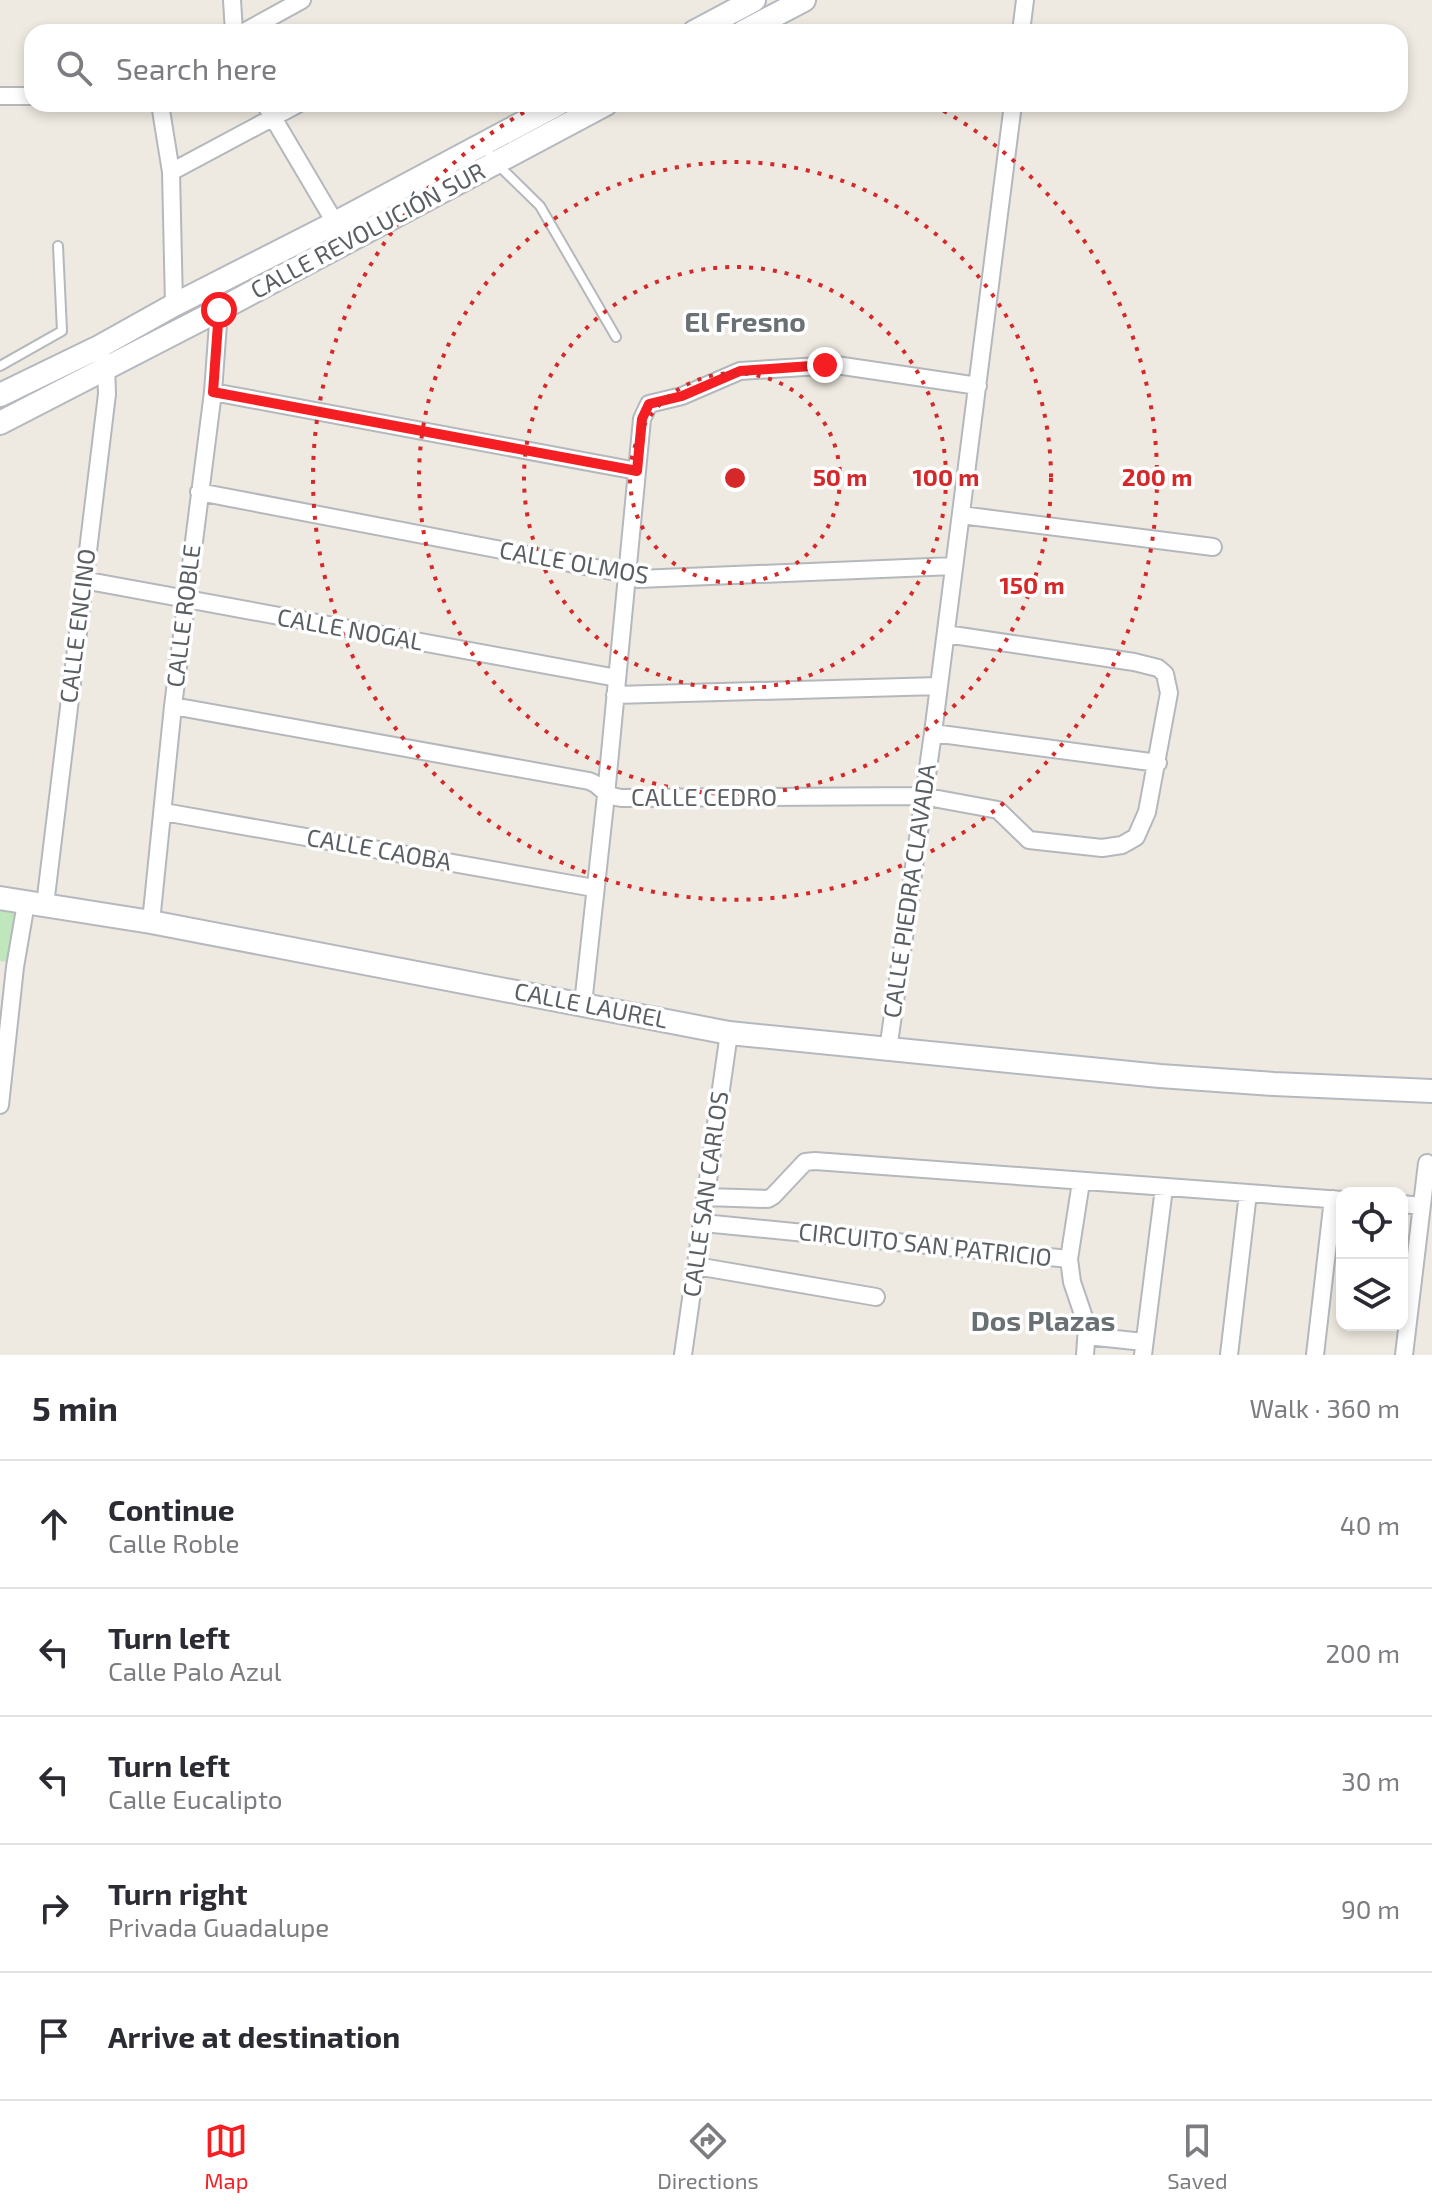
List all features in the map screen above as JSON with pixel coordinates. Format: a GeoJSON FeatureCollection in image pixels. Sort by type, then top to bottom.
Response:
{"type":"FeatureCollection","features":[{"type":"Feature","properties":{"kind":"street"},"geometry":{"type":"LineString","coordinates":[[232,0],[234,24]]}},
{"type":"Feature","properties":{"kind":"street"},"geometry":{"type":"LineString","coordinates":[[258,24],[302,0]]}},
{"type":"Feature","properties":{"kind":"street"},"geometry":{"type":"LineString","coordinates":[[739,24],[754,0]]}},
{"type":"Feature","properties":{"kind":"street"},"geometry":{"type":"LineString","coordinates":[[743,24],[804,0]]}},
{"type":"Feature","properties":{"kind":"street"},"geometry":{"type":"LineString","coordinates":[[1022,24],[1025,0]]}},
{"type":"Feature","properties":{"kind":"street"},"geometry":{"type":"LineString","coordinates":[[0,96],[24,96]]}},
{"type":"Feature","properties":{"kind":"street"},"geometry":{"type":"LineString","coordinates":[[161,112],[171,172],[174,305]]}},
{"type":"Feature","properties":{"kind":"street"},"geometry":{"type":"LineString","coordinates":[[171,172],[265,112]]}},
{"type":"Feature","properties":{"kind":"street"},"geometry":{"type":"LineString","coordinates":[[269,112],[341,233]]}},
{"type":"Feature","properties":{"kind":"street","name":"CALLE REVOLUCIÓN SUR"},"geometry":{"type":"LineString","coordinates":[[489,153],[547,112]]}},
{"type":"Feature","properties":{"kind":"street","name":"CALLE REVOLUCIÓN SUR"},"geometry":{"type":"LineString","coordinates":[[0,395],[35,377],[102,357],[219,310],[341,233],[489,153],[587,112]]}},
{"type":"Feature","properties":{"kind":"street","name":"CALLE PIEDRA CLAVADA"},"geometry":{"type":"LineString","coordinates":[[888,1050],[933,733],[1012,112]]}},
{"type":"Feature","properties":{"kind":"street","name":"CALLE REVOLUCIÓN SUR"},"geometry":{"type":"LineString","coordinates":[[0,423],[48,399],[174,305],[202,290],[341,233]]}},
{"type":"Feature","properties":{"kind":"street"},"geometry":{"type":"LineString","coordinates":[[202,290],[219,310]]}},
{"type":"Feature","properties":{"kind":"street","name":"CALLE ROBLE"},"geometry":{"type":"LineString","coordinates":[[151,922],[173,706],[213,392],[219,310]]}},
{"type":"Feature","properties":{"kind":"street","name":"CALLE ENCINO"},"geometry":{"type":"LineString","coordinates":[[1,1097],[8,966],[35,904],[83,580],[107,394],[102,357]]}},
{"type":"Feature","properties":{"kind":"street"},"geometry":{"type":"LineString","coordinates":[[583,1004],[642,419],[649,404],[682,396],[740,371],[836,365],[978,386]]}},
{"type":"Feature","properties":{"kind":"street"},"geometry":{"type":"LineString","coordinates":[[35,377],[48,399]]}},
{"type":"Feature","properties":{"kind":"street"},"geometry":{"type":"LineString","coordinates":[[213,392],[637,471]]}},
{"type":"Feature","properties":{"kind":"street","name":"CALLE OLMOS"},"geometry":{"type":"LineString","coordinates":[[199,492],[627,574],[638,579],[954,566]]}},
{"type":"Feature","properties":{"kind":"street"},"geometry":{"type":"LineString","coordinates":[[961,515],[1213,547]]}},
{"type":"Feature","properties":{"kind":"street","name":"CALLE NOGAL"},"geometry":{"type":"LineString","coordinates":[[83,580],[617,678]]}},
{"type":"Feature","properties":{"kind":"street"},"geometry":{"type":"LineString","coordinates":[[933,733],[1158,763],[1169,686],[1165,674],[1158,668],[1134,662],[946,634]]}},
{"type":"Feature","properties":{"kind":"street"},"geometry":{"type":"LineString","coordinates":[[615,695],[939,686]]}},
{"type":"Feature","properties":{"kind":"street","name":"CALLE CEDRO"},"geometry":{"type":"LineString","coordinates":[[173,706],[589,781],[606,795],[638,799],[922,796],[998,810],[1029,840],[1102,848],[1122,845],[1136,837],[1147,812],[1158,763]]}},
{"type":"Feature","properties":{"kind":"street","name":"CALLE CAOBA"},"geometry":{"type":"LineString","coordinates":[[164,812],[594,888]]}},
{"type":"Feature","properties":{"kind":"street","name":"CALLE LAUREL"},"geometry":{"type":"LineString","coordinates":[[0,898],[151,922],[729,1033],[1160,1076],[1432,1091]]}},
{"type":"Feature","properties":{"kind":"street","name":"CALLE SAN CARLOS"},"geometry":{"type":"LineString","coordinates":[[683,1355],[729,1033]]}},
{"type":"Feature","properties":{"kind":"street","name":"CIRCUITO SAN PATRICIO"},"geometry":{"type":"LineString","coordinates":[[768,1199],[805,1162],[815,1161],[1336,1199]]}},
{"type":"Feature","properties":{"kind":"street"},"geometry":{"type":"LineString","coordinates":[[1404,1355],[1427,1163]]}},
{"type":"Feature","properties":{"kind":"street","name":"CIRCUITO SAN PATRICIO"},"geometry":{"type":"LineString","coordinates":[[703,1223],[1069,1259],[1081,1182]]}},
{"type":"Feature","properties":{"kind":"street"},"geometry":{"type":"LineString","coordinates":[[1087,1336],[1144,1349],[1164,1188]]}},
{"type":"Feature","properties":{"kind":"street"},"geometry":{"type":"LineString","coordinates":[[1229,1355],[1248,1193]]}},
{"type":"Feature","properties":{"kind":"street"},"geometry":{"type":"LineString","coordinates":[[705,1197],[768,1199],[767,1228]]}},
{"type":"Feature","properties":{"kind":"street"},"geometry":{"type":"LineString","coordinates":[[1408,1205],[1421,1206]]}},
{"type":"Feature","properties":{"kind":"street"},"geometry":{"type":"LineString","coordinates":[[1315,1355],[1336,1206]]}},
{"type":"Feature","properties":{"kind":"street"},"geometry":{"type":"LineString","coordinates":[[1069,1259],[1072,1282],[1085,1314],[1085,1355]]}},
{"type":"Feature","properties":{"kind":"street"},"geometry":{"type":"LineString","coordinates":[[696,1266],[876,1297]]}},
{"type":"Feature","properties":{"kind":"lane"},"geometry":{"type":"LineString","coordinates":[[489,153],[540,206],[616,337]]}},
{"type":"Feature","properties":{"kind":"lane"},"geometry":{"type":"LineString","coordinates":[[0,366],[62,331],[58,246]]}},
{"type":"Feature","properties":{"kind":"green space"},"geometry":{"type":"Polygon","coordinates":[[[0,907],[18,910],[10,962],[0,961],[0,907]]]}},
{"type":"Feature","properties":{"kind":"district","name":"El Fresno"},"geometry":{"type":"Point","coordinates":[745,322]}},
{"type":"Feature","properties":{"kind":"district","name":"Dos Plazas"},"geometry":{"type":"Point","coordinates":[1043,1321]}},
{"type":"Feature","properties":{"kind":"route"},"geometry":{"type":"LineString","coordinates":[[219,310],[213,392],[637,471],[642,419],[646,408],[654,401],[682,396],[740,371],[825,365]]}}]}
